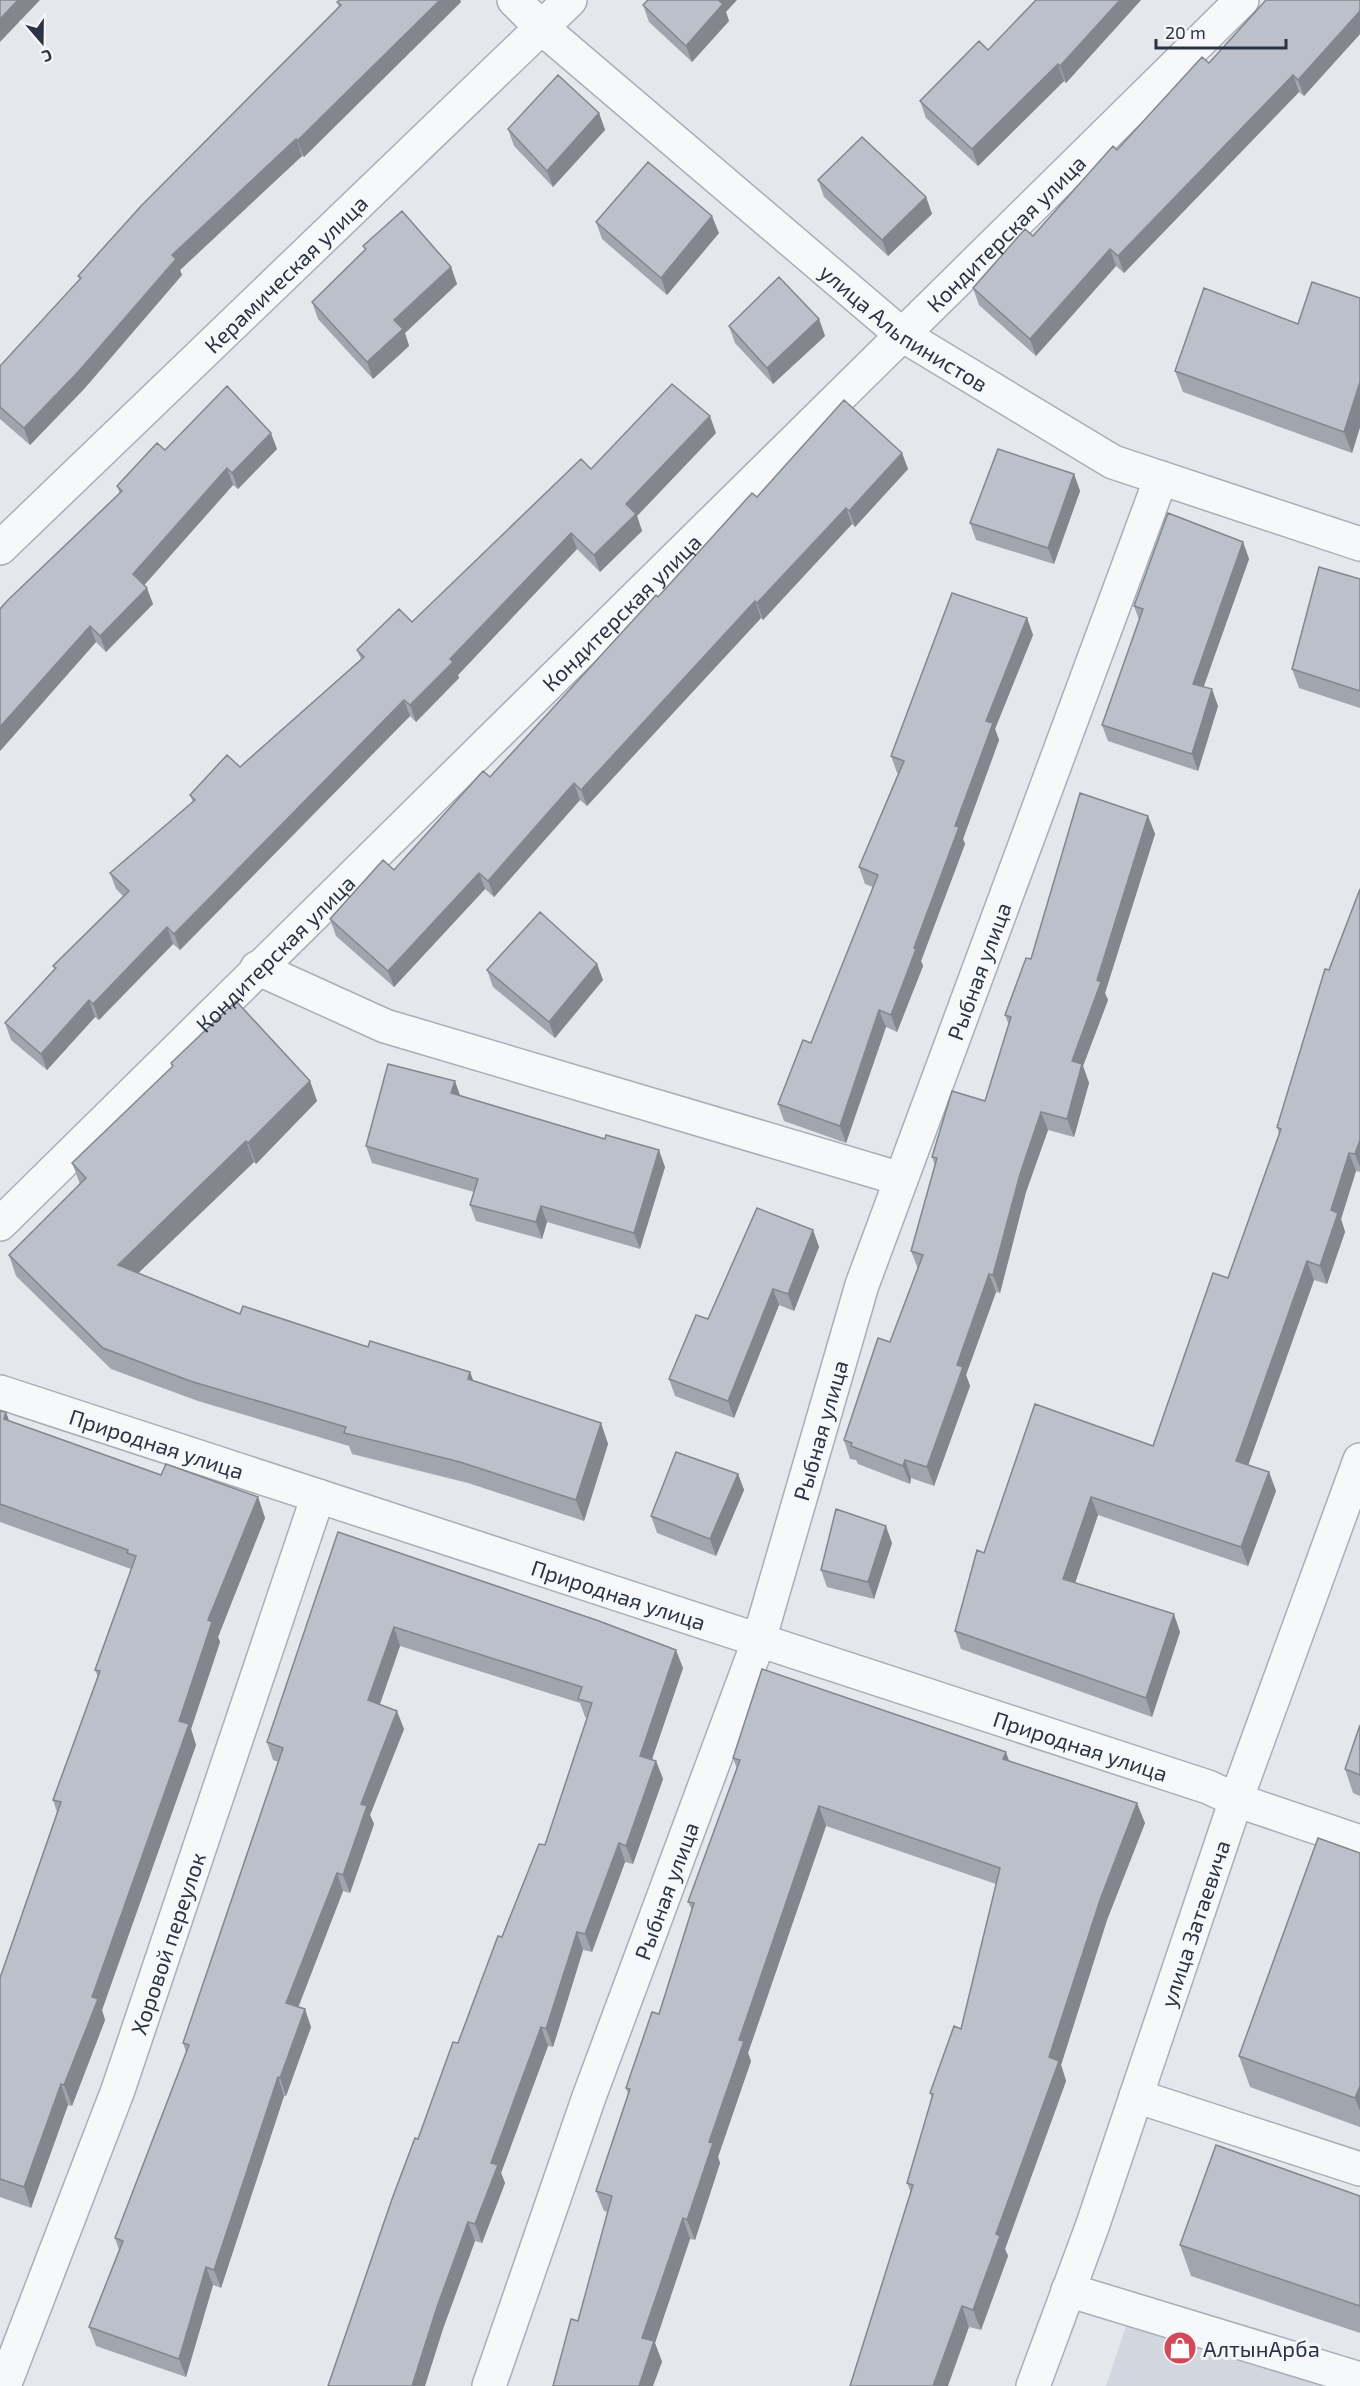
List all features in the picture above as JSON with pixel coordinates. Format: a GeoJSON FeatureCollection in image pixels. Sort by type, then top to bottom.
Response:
{"type":"FeatureCollection","features":[{"type":"Feature","properties":{"kind":"street","name":"улица Альпинистов"},"geometry":{"type":"LineString","coordinates":[[514,0],[542,28],[901,334],[1113,462],[1360,544]]}},
{"type":"Feature","properties":{"kind":"street","name":"Керамическая улица"},"geometry":{"type":"LineString","coordinates":[[0,548],[570,0]]}},
{"type":"Feature","properties":{"kind":"street","name":"Кондитерская улица"},"geometry":{"type":"LineString","coordinates":[[0,1224],[257,968],[1242,0]]}},
{"type":"Feature","properties":{"kind":"street","name":"Рыбная улица"},"geometry":{"type":"LineString","coordinates":[[489,2386],[589,2097],[759,1640],[862,1286],[1161,478]]}},
{"type":"Feature","properties":{"kind":"street"},"geometry":{"type":"LineString","coordinates":[[257,968],[385,1026],[901,1179]]}},
{"type":"Feature","properties":{"kind":"street","name":"Природная улица"},"geometry":{"type":"LineString","coordinates":[[0,1392],[1208,1787],[1236,1800],[1360,1842]]}},
{"type":"Feature","properties":{"kind":"street","name":"улица Затаевича"},"geometry":{"type":"LineString","coordinates":[[1033,2386],[1136,2096],[1236,1800],[1360,1460]]}},
{"type":"Feature","properties":{"kind":"street","name":"Хоровой переулок"},"geometry":{"type":"LineString","coordinates":[[4,2386],[118,2091],[318,1496]]}},
{"type":"Feature","properties":{"kind":"street"},"geometry":{"type":"LineString","coordinates":[[1136,2096],[1360,2169]]}},
{"type":"Feature","properties":{"kind":"street"},"geometry":{"type":"LineString","coordinates":[[1068,2290],[1360,2379]]}},
{"type":"Feature","properties":{"kind":"shaded area","name":"АлтынАрба"},"geometry":{"type":"Polygon","coordinates":[[[1131,2311],[1353,2386],[1106,2386],[1131,2311]]]}},
{"type":"Feature","properties":{"kind":"building"},"geometry":{"type":"Polygon","coordinates":[[[0,0],[18,0],[0,19],[0,0]]]}},
{"type":"Feature","properties":{"kind":"building"},"geometry":{"type":"Polygon","coordinates":[[[340,0],[440,0],[297,141],[296,139],[172,255],[176,259],[78,372],[24,428],[0,407],[0,366],[81,278],[78,276],[141,206],[341,5],[337,2],[340,0]]]}},
{"type":"Feature","properties":{"kind":"building"},"geometry":{"type":"Polygon","coordinates":[[[648,0],[718,0],[723,4],[686,46],[643,5],[648,0]]]}},
{"type":"Feature","properties":{"kind":"building"},"geometry":{"type":"Polygon","coordinates":[[[1036,0],[1120,0],[1060,66],[1058,64],[972,149],[920,101],[979,41],[988,50],[1036,0]]]}},
{"type":"Feature","properties":{"kind":"building"},"geometry":{"type":"Polygon","coordinates":[[[1266,0],[1360,0],[1360,11],[1298,80],[1293,75],[1118,256],[1110,249],[1030,339],[973,288],[1025,229],[1033,236],[1113,146],[1117,150],[1202,57],[1209,63],[1266,0]]]}},
{"type":"Feature","properties":{"kind":"building"},"geometry":{"type":"Polygon","coordinates":[[[558,75],[599,113],[547,171],[508,129],[558,75]]]}},
{"type":"Feature","properties":{"kind":"building"},"geometry":{"type":"Polygon","coordinates":[[[862,137],[926,197],[882,240],[818,180],[862,137]]]}},
{"type":"Feature","properties":{"kind":"building"},"geometry":{"type":"Polygon","coordinates":[[[648,162],[712,216],[661,278],[596,222],[648,162]]]}},
{"type":"Feature","properties":{"kind":"building"},"geometry":{"type":"Polygon","coordinates":[[[402,211],[451,267],[394,320],[403,329],[367,362],[312,302],[366,249],[363,246],[402,211]]]}},
{"type":"Feature","properties":{"kind":"building"},"geometry":{"type":"Polygon","coordinates":[[[779,277],[819,319],[767,368],[729,326],[779,277]]]}},
{"type":"Feature","properties":{"kind":"building"},"geometry":{"type":"Polygon","coordinates":[[[1312,282],[1360,298],[1360,382],[1344,432],[1175,371],[1204,288],[1298,324],[1312,282]]]}},
{"type":"Feature","properties":{"kind":"building"},"geometry":{"type":"Polygon","coordinates":[[[672,384],[710,416],[626,504],[636,514],[594,555],[571,533],[450,659],[453,662],[410,705],[404,700],[174,934],[167,927],[93,1004],[89,1000],[41,1054],[5,1023],[56,968],[53,966],[129,891],[110,873],[195,800],[190,795],[227,755],[240,767],[364,657],[357,650],[399,609],[412,622],[581,459],[591,469],[672,384]]]}},
{"type":"Feature","properties":{"kind":"building"},"geometry":{"type":"Polygon","coordinates":[[[227,386],[271,433],[232,473],[227,468],[133,574],[147,588],[100,636],[90,626],[0,727],[0,609],[122,491],[117,486],[157,443],[165,450],[227,386]]]}},
{"type":"Feature","properties":{"kind":"building"},"geometry":{"type":"Polygon","coordinates":[[[844,400],[902,453],[849,511],[846,508],[757,603],[755,601],[581,790],[574,783],[488,881],[479,873],[388,971],[330,919],[383,860],[394,870],[483,771],[490,777],[656,595],[658,597],[752,493],[757,497],[844,400]]]}},
{"type":"Feature","properties":{"kind":"building"},"geometry":{"type":"Polygon","coordinates":[[[998,449],[1074,474],[1048,548],[970,523],[998,449]]]}},
{"type":"Feature","properties":{"kind":"building"},"geometry":{"type":"Polygon","coordinates":[[[1168,513],[1243,542],[1193,684],[1212,689],[1192,754],[1102,725],[1143,609],[1134,606],[1168,513]]]}},
{"type":"Feature","properties":{"kind":"building"},"geometry":{"type":"Polygon","coordinates":[[[1319,567],[1360,579],[1360,691],[1292,669],[1319,567]]]}},
{"type":"Feature","properties":{"kind":"building"},"geometry":{"type":"Polygon","coordinates":[[[952,593],[1027,618],[986,721],[993,723],[955,826],[959,827],[914,948],[916,949],[891,1015],[879,1010],[840,1126],[778,1104],[803,1040],[811,1043],[878,875],[859,867],[904,761],[891,756],[952,593]]]}},
{"type":"Feature","properties":{"kind":"building"},"geometry":{"type":"Polygon","coordinates":[[[1080,793],[1148,816],[1097,980],[1101,982],[1072,1061],[1082,1064],[1067,1119],[1041,1112],[1020,1174],[993,1275],[989,1274],[957,1365],[963,1367],[927,1467],[905,1460],[903,1466],[851,1446],[852,1443],[844,1440],[878,1338],[890,1342],[923,1255],[911,1251],[937,1158],[932,1157],[952,1091],[985,1101],[1011,1017],[1005,1015],[1026,958],[1031,959],[1080,793]]]}},
{"type":"Feature","properties":{"kind":"building"},"geometry":{"type":"Polygon","coordinates":[[[1360,889],[1360,1140],[1355,1154],[1349,1153],[1331,1210],[1338,1213],[1320,1266],[1307,1261],[1236,1461],[1269,1472],[1241,1547],[1091,1497],[1063,1579],[1174,1614],[1146,1698],[955,1631],[977,1550],[984,1553],[1035,1404],[1153,1446],[1213,1273],[1228,1278],[1281,1129],[1277,1127],[1325,969],[1329,970],[1360,889]]]}},
{"type":"Feature","properties":{"kind":"building"},"geometry":{"type":"Polygon","coordinates":[[[540,912],[597,964],[549,1022],[487,970],[540,912]]]}},
{"type":"Feature","properties":{"kind":"building"},"geometry":{"type":"Polygon","coordinates":[[[236,1001],[310,1081],[248,1143],[246,1141],[118,1265],[240,1314],[243,1306],[368,1347],[370,1341],[470,1372],[468,1379],[601,1423],[576,1500],[460,1462],[344,1433],[346,1427],[190,1381],[103,1348],[9,1255],[86,1178],[72,1163],[173,1066],[171,1063],[236,1001]]]}},
{"type":"Feature","properties":{"kind":"building"},"geometry":{"type":"Polygon","coordinates":[[[388,1064],[455,1081],[451,1093],[605,1139],[606,1135],[659,1150],[634,1233],[541,1206],[536,1222],[470,1205],[478,1179],[366,1146],[388,1064]]]}},
{"type":"Feature","properties":{"kind":"building"},"geometry":{"type":"Polygon","coordinates":[[[757,1208],[813,1230],[788,1294],[773,1289],[728,1401],[669,1379],[696,1315],[708,1319],[757,1208]]]}},
{"type":"Feature","properties":{"kind":"building"},"geometry":{"type":"Polygon","coordinates":[[[0,1411],[6,1412],[4,1419],[161,1475],[166,1464],[258,1497],[208,1620],[212,1622],[179,1721],[189,1724],[92,1997],[98,1999],[64,2085],[61,2084],[24,2187],[0,2179],[0,1978],[61,1802],[53,1800],[100,1671],[95,1670],[136,1556],[127,1553],[128,1550],[0,1504],[0,1411]]]}},
{"type":"Feature","properties":{"kind":"building"},"geometry":{"type":"Polygon","coordinates":[[[676,1452],[738,1474],[710,1539],[651,1516],[676,1452]]]}},
{"type":"Feature","properties":{"kind":"building"},"geometry":{"type":"Polygon","coordinates":[[[836,1509],[886,1526],[868,1582],[821,1570],[836,1509]]]}},
{"type":"Feature","properties":{"kind":"building"},"geometry":{"type":"Polygon","coordinates":[[[338,1532],[599,1621],[676,1650],[640,1756],[656,1761],[626,1846],[619,1843],[585,1934],[577,1932],[546,2029],[541,2027],[491,2163],[498,2165],[475,2224],[468,2222],[437,2307],[412,2386],[328,2386],[415,2138],[418,2139],[453,2042],[458,2043],[498,1936],[502,1937],[539,1844],[545,1845],[592,1703],[578,1699],[582,1687],[394,1627],[368,1700],[397,1711],[361,1804],[367,1806],[343,1875],[337,1873],[286,2003],[305,2009],[280,2078],[278,2077],[214,2270],[206,2267],[179,2359],[89,2327],[123,2241],[115,2238],[189,2045],[183,2043],[283,1748],[267,1742],[338,1532]]]}},
{"type":"Feature","properties":{"kind":"building"},"geometry":{"type":"Polygon","coordinates":[[[762,1669],[1006,1752],[1003,1759],[1137,1803],[1100,1900],[1049,2057],[1059,2061],[996,2234],[1000,2236],[973,2310],[962,2306],[933,2386],[850,2386],[913,2185],[907,2183],[933,2094],[930,2093],[954,2026],[961,2029],[1000,1868],[819,1806],[739,2040],[744,2041],[709,2142],[713,2143],[687,2220],[683,2218],[642,2338],[654,2341],[639,2386],[553,2386],[571,2319],[578,2321],[612,2196],[596,2191],[630,2089],[626,2088],[652,2012],[659,2014],[694,1903],[688,1902],[740,1760],[733,1758],[762,1669]]]}},
{"type":"Feature","properties":{"kind":"building"},"geometry":{"type":"Polygon","coordinates":[[[1360,1725],[1360,1775],[1345,1769],[1360,1725]]]}},
{"type":"Feature","properties":{"kind":"building"},"geometry":{"type":"Polygon","coordinates":[[[1318,1838],[1360,1853],[1360,2086],[1355,2098],[1239,2056],[1318,1838]]]}},
{"type":"Feature","properties":{"kind":"building"},"geometry":{"type":"Polygon","coordinates":[[[1216,2145],[1360,2196],[1360,2306],[1180,2245],[1216,2145]]]}},
{"type":"Feature","properties":{"kind":"place","name":"АлтынАрба"},"geometry":{"type":"Point","coordinates":[1180,2348]}}]}
